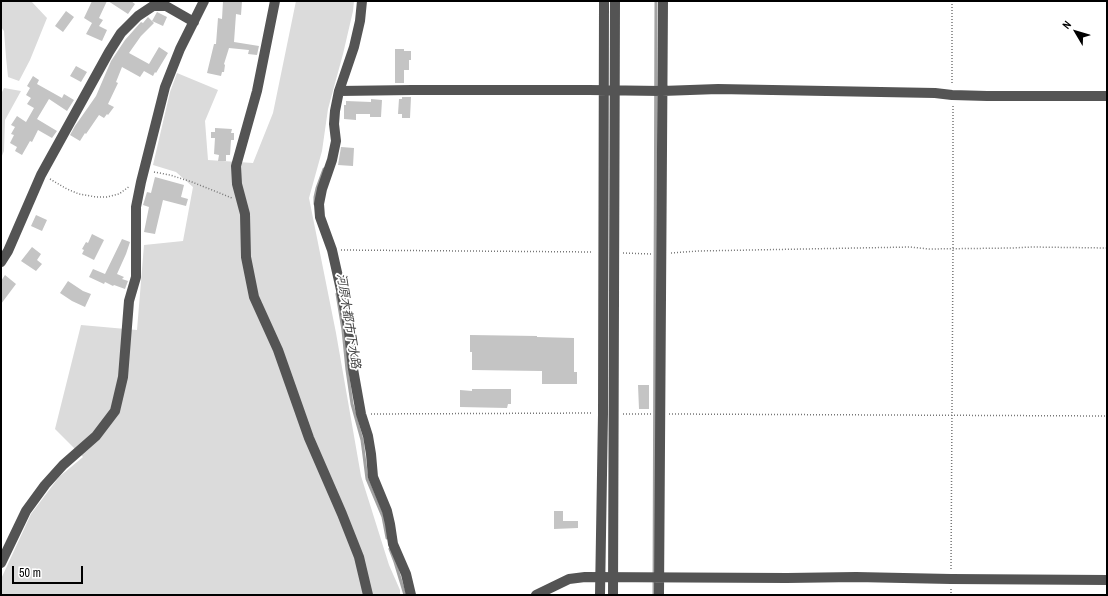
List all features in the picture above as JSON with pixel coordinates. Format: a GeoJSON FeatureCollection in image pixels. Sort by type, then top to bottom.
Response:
{"type":"FeatureCollection","features":[{"type":"Feature","properties":{"kind":"street"},"geometry":{"type":"LineString","coordinates":[[1,563],[26,511],[45,485],[63,465],[96,436],[115,411],[123,377],[129,302],[136,277],[136,206],[141,182],[166,87],[180,49],[204,1]]}},
{"type":"Feature","properties":{"kind":"street"},"geometry":{"type":"LineString","coordinates":[[275,1],[256,91],[236,166],[237,184],[245,214],[246,257],[254,297],[278,350],[309,438],[359,557],[368,595]]}},
{"type":"Feature","properties":{"kind":"street"},"geometry":{"type":"LineString","coordinates":[[362,1],[360,21],[354,47],[339,91],[335,111],[334,124],[336,141],[332,160],[322,189],[319,204],[320,217],[332,250],[349,332],[353,369],[361,414],[368,436],[371,454],[372,477],[387,511],[393,544],[406,574],[411,595]]}},
{"type":"Feature","properties":{"kind":"street"},"geometry":{"type":"LineString","coordinates":[[600,595],[603,414],[604,1]]}},
{"type":"Feature","properties":{"kind":"street"},"geometry":{"type":"LineString","coordinates":[[613,595],[615,1]]}},
{"type":"Feature","properties":{"kind":"street"},"geometry":{"type":"LineString","coordinates":[[659,595],[663,1]]}},
{"type":"Feature","properties":{"kind":"street"},"geometry":{"type":"LineString","coordinates":[[1,262],[8,251],[41,175],[109,52],[122,33],[138,16],[153,6],[166,6],[194,22]]}},
{"type":"Feature","properties":{"kind":"street"},"geometry":{"type":"LineString","coordinates":[[339,91],[662,91],[718,89],[935,93],[952,95],[1107,96]]}},
{"type":"Feature","properties":{"kind":"street"},"geometry":{"type":"LineString","coordinates":[[536,595],[569,579],[613,577],[856,577],[1107,580]]}},
{"type":"Feature","properties":{"kind":"path"},"geometry":{"type":"LineString","coordinates":[[951,579],[953,248],[952,1]]}},
{"type":"Feature","properties":{"kind":"path"},"geometry":{"type":"LineString","coordinates":[[144,170],[170,175],[192,182],[221,195],[241,200]]}},
{"type":"Feature","properties":{"kind":"path"},"geometry":{"type":"LineString","coordinates":[[41,175],[79,194],[108,197],[119,194],[135,182],[141,182]]}},
{"type":"Feature","properties":{"kind":"path"},"geometry":{"type":"LineString","coordinates":[[332,250],[354,249],[661,254],[903,247],[1107,248]]}},
{"type":"Feature","properties":{"kind":"path"},"geometry":{"type":"LineString","coordinates":[[361,414],[590,413],[1107,416]]}},
{"type":"Feature","properties":{"kind":"shaded area"},"geometry":{"type":"Polygon","coordinates":[[[1,1],[31,1],[47,18],[30,60],[19,81],[8,77],[4,31],[1,27],[1,1]]]}},
{"type":"Feature","properties":{"kind":"shaded area"},"geometry":{"type":"Polygon","coordinates":[[[296,1],[354,1],[343,54],[328,109],[322,151],[309,198],[336,333],[361,476],[389,565],[400,590],[400,595],[1,595],[1,579],[31,514],[59,477],[83,457],[55,429],[81,325],[137,330],[144,245],[183,241],[193,187],[176,172],[153,165],[170,92],[177,73],[218,90],[205,121],[208,160],[253,163],[273,113],[296,1]]]}},
{"type":"Feature","properties":{"kind":"shaded area"},"geometry":{"type":"Polygon","coordinates":[[[4,88],[21,91],[5,120],[4,151],[1,158],[1,94],[4,88]]]}},
{"type":"Feature","properties":{"kind":"building"},"geometry":{"type":"Polygon","coordinates":[[[92,1],[107,1],[99,18],[103,20],[99,26],[107,30],[102,41],[86,34],[92,23],[84,18],[92,1]]]}},
{"type":"Feature","properties":{"kind":"building"},"geometry":{"type":"Polygon","coordinates":[[[108,1],[131,1],[135,4],[128,14],[108,1]]]}},
{"type":"Feature","properties":{"kind":"building"},"geometry":{"type":"Polygon","coordinates":[[[223,1],[242,1],[241,15],[236,14],[234,42],[259,46],[257,55],[248,54],[249,50],[229,48],[224,64],[224,72],[222,72],[221,76],[207,73],[214,44],[216,44],[218,18],[222,19],[223,1]]]}},
{"type":"Feature","properties":{"kind":"building"},"geometry":{"type":"Polygon","coordinates":[[[66,11],[74,17],[63,32],[55,26],[66,11]]]}},
{"type":"Feature","properties":{"kind":"building"},"geometry":{"type":"Polygon","coordinates":[[[157,12],[167,17],[163,26],[152,21],[157,12]]]}},
{"type":"Feature","properties":{"kind":"building"},"geometry":{"type":"Polygon","coordinates":[[[148,17],[154,23],[141,36],[129,53],[149,64],[159,47],[168,53],[156,73],[155,72],[153,76],[144,71],[140,77],[122,67],[116,82],[118,83],[108,104],[114,107],[108,115],[107,114],[104,118],[99,115],[80,141],[70,135],[96,96],[111,61],[125,40],[141,22],[143,23],[148,17]]]}},
{"type":"Feature","properties":{"kind":"building"},"geometry":{"type":"Polygon","coordinates":[[[395,49],[411,51],[409,70],[404,70],[404,83],[395,83],[395,49]]]}},
{"type":"Feature","properties":{"kind":"building"},"geometry":{"type":"Polygon","coordinates":[[[76,66],[87,72],[81,82],[70,76],[76,66]]]}},
{"type":"Feature","properties":{"kind":"building"},"geometry":{"type":"Polygon","coordinates":[[[33,76],[39,80],[37,84],[62,98],[64,94],[74,100],[67,111],[49,99],[37,119],[57,131],[52,138],[38,130],[32,142],[30,141],[22,155],[15,151],[17,147],[10,143],[14,135],[11,134],[15,127],[11,125],[17,116],[26,122],[34,108],[27,104],[31,98],[26,95],[30,88],[27,86],[33,76]]]}},
{"type":"Feature","properties":{"kind":"building"},"geometry":{"type":"Polygon","coordinates":[[[402,97],[411,97],[410,118],[402,118],[402,114],[398,114],[399,99],[402,99],[402,97]]]}},
{"type":"Feature","properties":{"kind":"building"},"geometry":{"type":"Polygon","coordinates":[[[371,99],[382,100],[381,117],[370,117],[370,114],[356,114],[356,120],[344,119],[344,105],[346,105],[346,101],[371,102],[371,99]]]}},
{"type":"Feature","properties":{"kind":"building"},"geometry":{"type":"Polygon","coordinates":[[[215,128],[232,129],[231,133],[234,133],[234,140],[231,140],[230,155],[226,155],[226,161],[218,161],[219,155],[214,154],[215,138],[211,138],[211,132],[215,132],[215,128]]]}},
{"type":"Feature","properties":{"kind":"building"},"geometry":{"type":"Polygon","coordinates":[[[341,147],[354,148],[353,166],[338,165],[341,147]]]}},
{"type":"Feature","properties":{"kind":"building"},"geometry":{"type":"Polygon","coordinates":[[[155,177],[184,185],[181,197],[188,199],[186,206],[163,200],[155,234],[144,232],[149,207],[143,205],[147,192],[151,193],[155,177]]]}},
{"type":"Feature","properties":{"kind":"building"},"geometry":{"type":"Polygon","coordinates":[[[36,215],[47,220],[42,231],[31,226],[36,215]]]}},
{"type":"Feature","properties":{"kind":"building"},"geometry":{"type":"Polygon","coordinates":[[[92,234],[104,240],[94,260],[82,254],[84,250],[82,249],[86,242],[88,243],[92,234]]]}},
{"type":"Feature","properties":{"kind":"building"},"geometry":{"type":"Polygon","coordinates":[[[122,239],[130,242],[117,274],[124,277],[122,279],[128,281],[125,289],[105,282],[104,284],[89,277],[93,269],[105,274],[122,239]]]}},
{"type":"Feature","properties":{"kind":"building"},"geometry":{"type":"Polygon","coordinates":[[[32,247],[41,254],[37,260],[42,264],[36,271],[21,261],[32,247]]]}},
{"type":"Feature","properties":{"kind":"building"},"geometry":{"type":"Polygon","coordinates":[[[5,275],[16,284],[1,304],[1,281],[5,275]]]}},
{"type":"Feature","properties":{"kind":"building"},"geometry":{"type":"Polygon","coordinates":[[[68,281],[83,291],[91,294],[85,307],[60,293],[68,281]]]}},
{"type":"Feature","properties":{"kind":"building"},"geometry":{"type":"Polygon","coordinates":[[[470,335],[574,338],[574,372],[577,372],[577,384],[542,384],[542,371],[472,370],[470,335]]]}},
{"type":"Feature","properties":{"kind":"building"},"geometry":{"type":"Polygon","coordinates":[[[638,385],[649,385],[649,409],[639,409],[638,385]]]}},
{"type":"Feature","properties":{"kind":"building"},"geometry":{"type":"Polygon","coordinates":[[[472,389],[511,389],[511,404],[508,404],[507,408],[460,407],[460,390],[472,391],[472,389]]]}},
{"type":"Feature","properties":{"kind":"building"},"geometry":{"type":"Polygon","coordinates":[[[554,511],[563,511],[563,521],[578,521],[578,528],[554,529],[554,511]]]}},
{"type":"Feature","properties":{"kind":"waterway"},"geometry":{"type":"LineString","coordinates":[[654,595],[656,1]]}},
{"type":"Feature","properties":{"kind":"waterway","name":"河原木都市下水路"},"geometry":{"type":"LineString","coordinates":[[315,204],[317,188],[324,169]]}},
{"type":"Feature","properties":{"kind":"waterway","name":"河原木都市下水路"},"geometry":{"type":"LineString","coordinates":[[337,294],[352,404],[362,440],[367,479],[383,517],[387,538]]}},
{"type":"Feature","properties":{"kind":"waterway","name":"河原木都市下水路"},"geometry":{"type":"LineString","coordinates":[[390,549],[405,595]]}}]}
